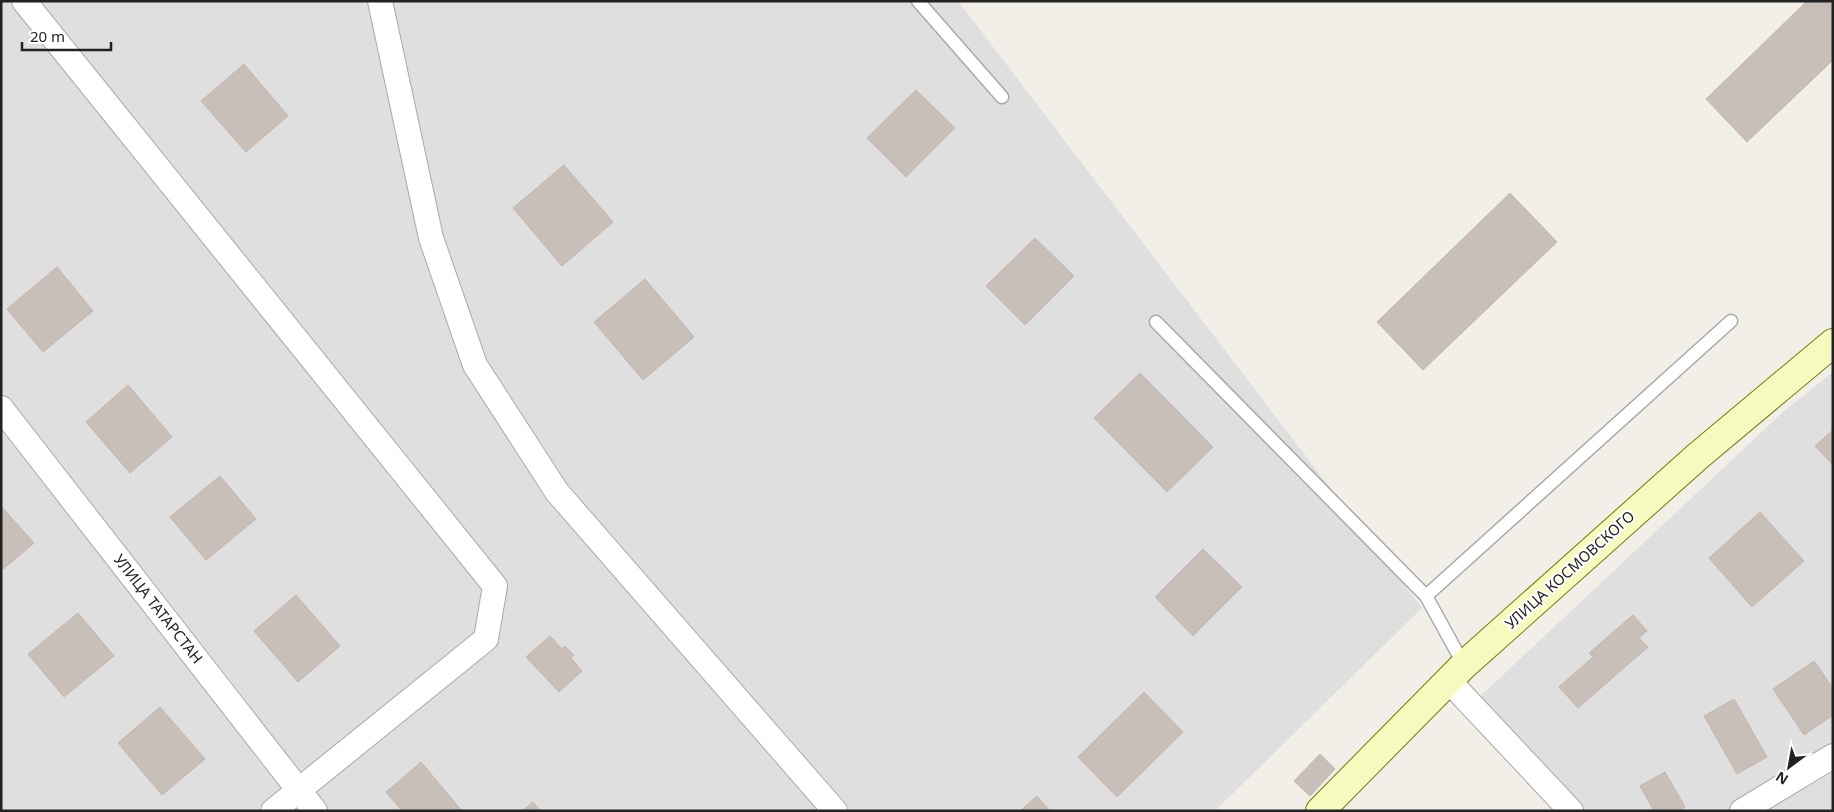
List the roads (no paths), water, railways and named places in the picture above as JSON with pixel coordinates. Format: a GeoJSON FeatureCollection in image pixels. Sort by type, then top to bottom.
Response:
{"type":"FeatureCollection","features":[{"type":"Feature","properties":{"kind":"main road","name":"УЛИЦА КОСМОВСКОГО"},"geometry":{"type":"LineString","coordinates":[[1320,811],[1457,673],[1698,456],[1833,343]]}},
{"type":"Feature","properties":{"kind":"street"},"geometry":{"type":"LineString","coordinates":[[24,1],[495,586],[486,639],[272,811]]}},
{"type":"Feature","properties":{"kind":"street"},"geometry":{"type":"LineString","coordinates":[[380,1],[431,238],[475,365],[557,492],[835,811]]}},
{"type":"Feature","properties":{"kind":"street","name":"УЛИЦА ТАТАРСТАН"},"geometry":{"type":"LineString","coordinates":[[1,408],[315,811]]}},
{"type":"Feature","properties":{"kind":"street"},"geometry":{"type":"LineString","coordinates":[[1457,673],[1570,811]]}},
{"type":"Feature","properties":{"kind":"street"},"geometry":{"type":"LineString","coordinates":[[1742,811],[1833,756]]}},
{"type":"Feature","properties":{"kind":"lane"},"geometry":{"type":"LineString","coordinates":[[918,1],[1002,98]]}},
{"type":"Feature","properties":{"kind":"lane"},"geometry":{"type":"LineString","coordinates":[[1426,596],[1731,321]]}},
{"type":"Feature","properties":{"kind":"lane"},"geometry":{"type":"LineString","coordinates":[[1156,322],[1426,596],[1457,673]]}}]}
